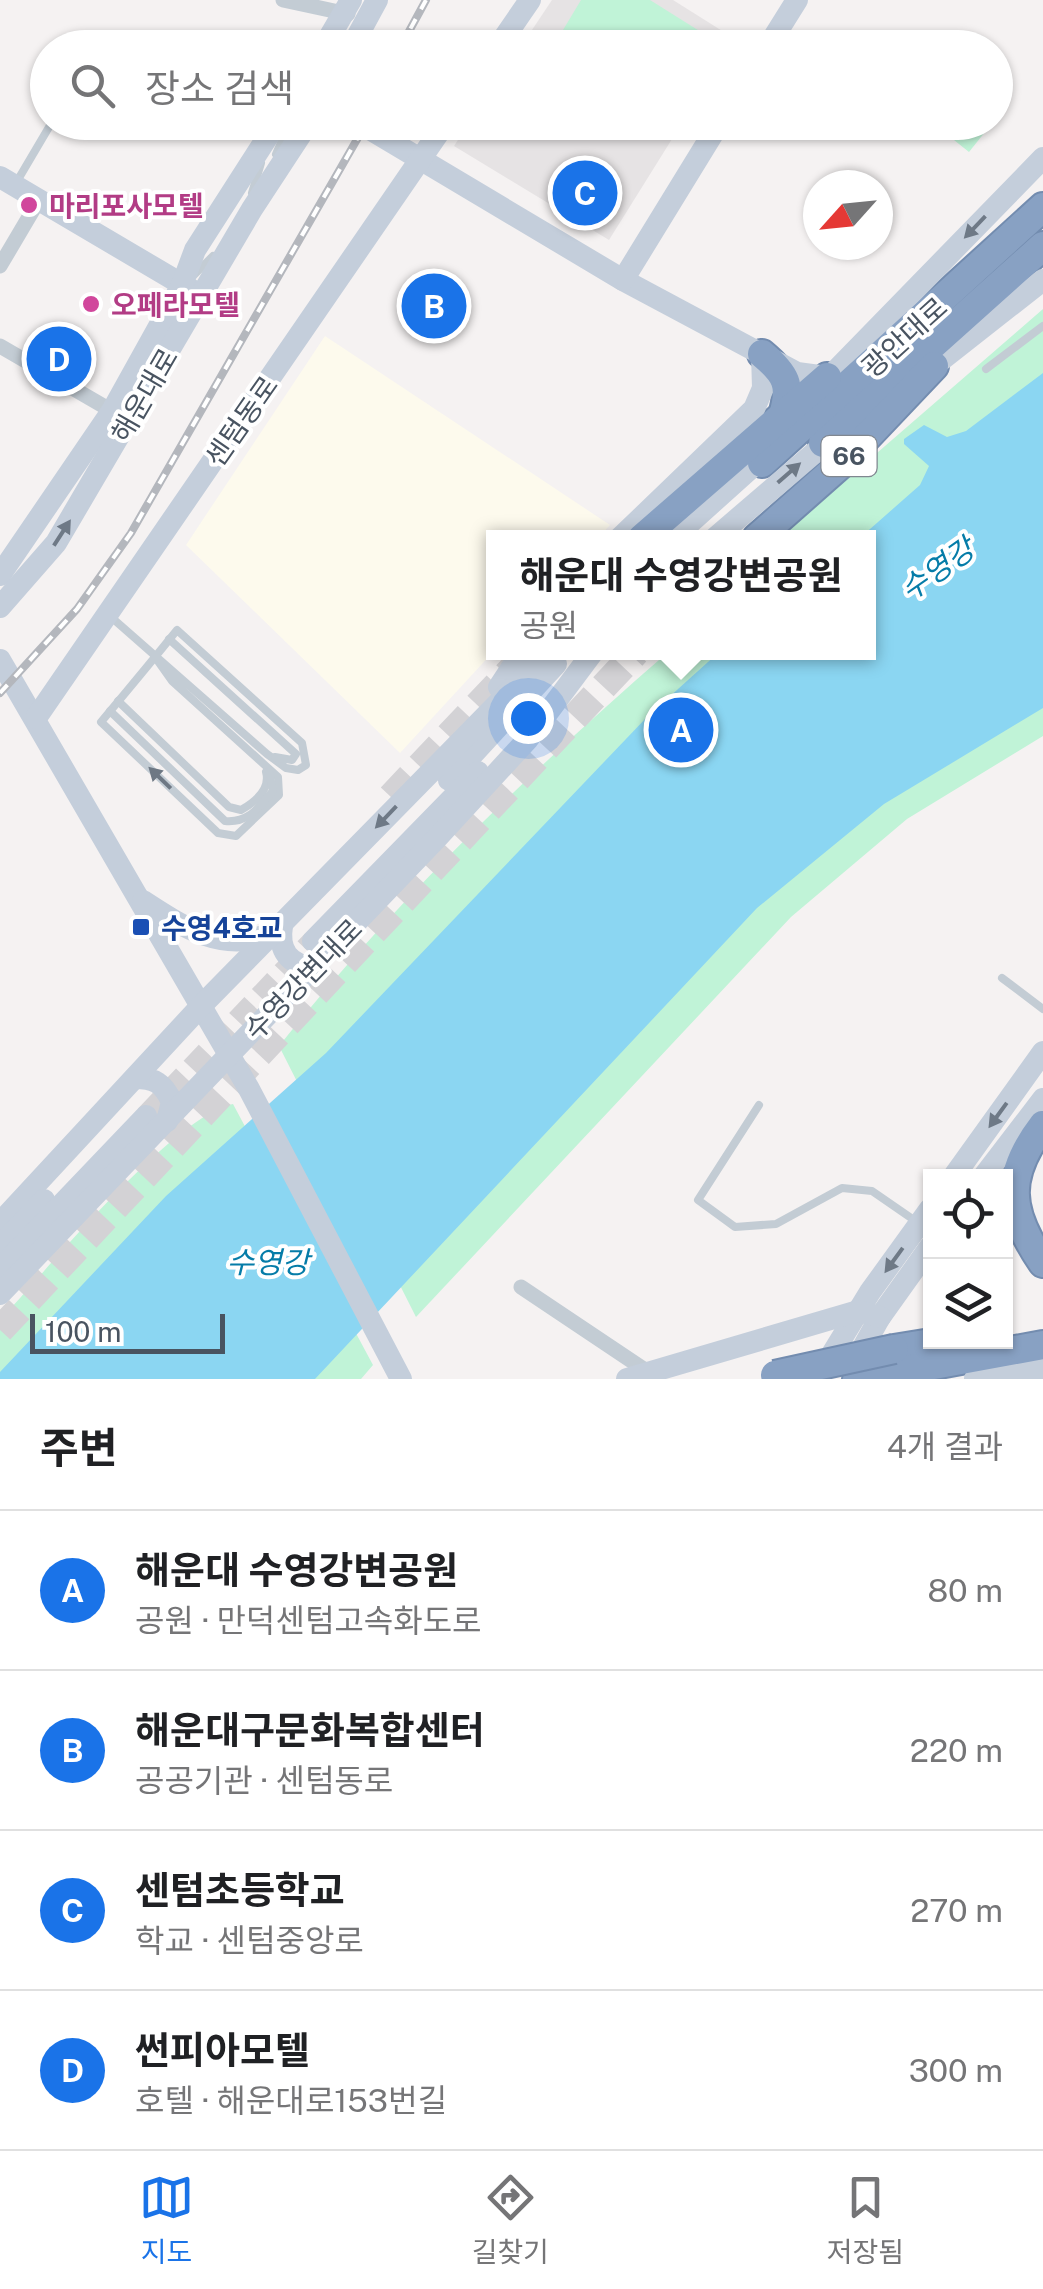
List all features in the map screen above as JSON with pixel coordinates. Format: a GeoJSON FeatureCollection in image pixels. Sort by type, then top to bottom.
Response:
{"type":"FeatureCollection","features":[{"type":"Feature","properties":{"kind":"highway","name":"광안대로"},"geometry":{"type":"LineString","coordinates":[[762,463],[1043,207]]}},
{"type":"Feature","properties":{"kind":"highway","name":"광안대로"},"geometry":{"type":"LineString","coordinates":[[823,443],[1043,246]]}},
{"type":"Feature","properties":{"kind":"highway"},"geometry":{"type":"LineString","coordinates":[[762,354],[782,371],[790,390],[783,415]]}},
{"type":"Feature","properties":{"kind":"highway","name":"66"},"geometry":{"type":"LineString","coordinates":[[766,530],[842,462],[934,366]]}},
{"type":"Feature","properties":{"kind":"highway","name":"66"},"geometry":{"type":"LineString","coordinates":[[651,530],[828,377]]}},
{"type":"Feature","properties":{"kind":"highway"},"geometry":{"type":"LineString","coordinates":[[1043,1125],[1028,1145],[1011,1184],[1021,1226],[1043,1263]]}},
{"type":"Feature","properties":{"kind":"highway"},"geometry":{"type":"LineString","coordinates":[[1013,1331],[1043,1326]]}},
{"type":"Feature","properties":{"kind":"highway"},"geometry":{"type":"LineString","coordinates":[[767,1377],[923,1344]]}},
{"type":"Feature","properties":{"kind":"highway"},"geometry":{"type":"LineString","coordinates":[[857,1378],[1043,1345]]}},
{"type":"Feature","properties":{"kind":"main road"},"geometry":{"type":"LineString","coordinates":[[335,30],[350,9],[377,0]]}},
{"type":"Feature","properties":{"kind":"main road"},"geometry":{"type":"LineString","coordinates":[[509,30],[530,0]]}},
{"type":"Feature","properties":{"kind":"main road"},"geometry":{"type":"LineString","coordinates":[[778,30],[797,0]]}},
{"type":"Feature","properties":{"kind":"main road","name":"해운대로"},"geometry":{"type":"LineString","coordinates":[[0,608],[56,543],[192,290],[195,250],[266,140]]}},
{"type":"Feature","properties":{"kind":"main road","name":"해운대로"},"geometry":{"type":"LineString","coordinates":[[1,573],[297,140]]}},
{"type":"Feature","properties":{"kind":"main road"},"geometry":{"type":"LineString","coordinates":[[389,140],[622,280],[798,374],[828,377]]}},
{"type":"Feature","properties":{"kind":"main road","name":"센텀동로"},"geometry":{"type":"LineString","coordinates":[[36,718],[434,140]]}},
{"type":"Feature","properties":{"kind":"main road"},"geometry":{"type":"LineString","coordinates":[[622,280],[709,140]]}},
{"type":"Feature","properties":{"kind":"main road"},"geometry":{"type":"LineString","coordinates":[[682,530],[762,463],[828,377],[1043,158]]}},
{"type":"Feature","properties":{"kind":"main road"},"geometry":{"type":"LineString","coordinates":[[8,181],[192,290]]}},
{"type":"Feature","properties":{"kind":"main road"},"geometry":{"type":"LineString","coordinates":[[724,530],[823,443],[934,366],[1043,280]]}},
{"type":"Feature","properties":{"kind":"main road"},"geometry":{"type":"LineString","coordinates":[[628,530],[754,410],[763,388],[762,354]]}},
{"type":"Feature","properties":{"kind":"main road"},"geometry":{"type":"LineString","coordinates":[[0,660],[230,1056],[401,1379]]}},
{"type":"Feature","properties":{"kind":"main road"},"geometry":{"type":"LineString","coordinates":[[469,733],[517,660]]}},
{"type":"Feature","properties":{"kind":"main road","name":"수영강변대로"},"geometry":{"type":"LineString","coordinates":[[0,1223],[201,1006],[294,932],[469,733],[524,677],[548,660]]}},
{"type":"Feature","properties":{"kind":"main road"},"geometry":{"type":"LineString","coordinates":[[140,899],[208,937],[244,944],[294,932],[532,692],[554,660]]}},
{"type":"Feature","properties":{"kind":"main road"},"geometry":{"type":"LineString","coordinates":[[313,968],[286,957],[280,940],[294,932],[585,660]]}},
{"type":"Feature","properties":{"kind":"main road","name":"수영강변대로"},"geometry":{"type":"LineString","coordinates":[[0,1294],[150,1113],[197,1090],[230,1056],[528,739],[586,660]]}},
{"type":"Feature","properties":{"kind":"main road"},"geometry":{"type":"LineString","coordinates":[[0,682],[21,694]]}},
{"type":"Feature","properties":{"kind":"main road"},"geometry":{"type":"LineString","coordinates":[[959,1169],[1043,1052]]}},
{"type":"Feature","properties":{"kind":"main road"},"geometry":{"type":"LineString","coordinates":[[0,1246],[150,1113],[172,1102],[166,1088],[152,1078],[134,1078]]}},
{"type":"Feature","properties":{"kind":"main road"},"geometry":{"type":"LineString","coordinates":[[197,1090],[248,1089]]}},
{"type":"Feature","properties":{"kind":"main road"},"geometry":{"type":"LineString","coordinates":[[989,1169],[1043,1099]]}},
{"type":"Feature","properties":{"kind":"main road"},"geometry":{"type":"LineString","coordinates":[[0,1269],[150,1113]]}},
{"type":"Feature","properties":{"kind":"main road"},"geometry":{"type":"LineString","coordinates":[[857,1378],[869,1314],[923,1228]]}},
{"type":"Feature","properties":{"kind":"main road"},"geometry":{"type":"LineString","coordinates":[[817,1379],[923,1255]]}},
{"type":"Feature","properties":{"kind":"main road"},"geometry":{"type":"LineString","coordinates":[[638,1375],[869,1314]]}},
{"type":"Feature","properties":{"kind":"main road"},"geometry":{"type":"LineString","coordinates":[[975,1379],[1043,1368]]}},
{"type":"Feature","properties":{"kind":"street"},"geometry":{"type":"LineString","coordinates":[[283,0],[350,9]]}},
{"type":"Feature","properties":{"kind":"street"},"geometry":{"type":"LineString","coordinates":[[0,266],[39,200]]}},
{"type":"Feature","properties":{"kind":"street"},"geometry":{"type":"LineString","coordinates":[[0,346],[112,411]]}},
{"type":"Feature","properties":{"kind":"street"},"geometry":{"type":"LineString","coordinates":[[521,1287],[638,1375]]}},
{"type":"Feature","properties":{"kind":"lane"},"geometry":{"type":"LineString","coordinates":[[8,181],[39,140]]}},
{"type":"Feature","properties":{"kind":"lane"},"geometry":{"type":"LineString","coordinates":[[252,209],[282,140]]}},
{"type":"Feature","properties":{"kind":"lane"},"geometry":{"type":"LineString","coordinates":[[986,370],[1043,326]]}},
{"type":"Feature","properties":{"kind":"lane"},"geometry":{"type":"LineString","coordinates":[[108,614],[155,657],[172,681],[265,758],[298,770],[306,765],[308,754],[302,743],[177,630],[170,639],[155,657],[118,701],[101,722],[218,834],[236,836],[279,795],[278,777],[265,758]]}},
{"type":"Feature","properties":{"kind":"lane"},"geometry":{"type":"LineString","coordinates":[[170,639],[296,754],[292,760],[265,758]]}},
{"type":"Feature","properties":{"kind":"lane"},"geometry":{"type":"LineString","coordinates":[[118,701],[229,808],[240,810],[252,804],[266,788],[265,758]]}},
{"type":"Feature","properties":{"kind":"lane"},"geometry":{"type":"LineString","coordinates":[[110,711],[225,821],[240,823],[273,791],[265,758]]}},
{"type":"Feature","properties":{"kind":"lane"},"geometry":{"type":"LineString","coordinates":[[1002,978],[1043,1009]]}},
{"type":"Feature","properties":{"kind":"lane"},"geometry":{"type":"LineString","coordinates":[[759,1105],[698,1200],[735,1227],[776,1224],[842,1188],[872,1191],[923,1220]]}},
{"type":"Feature","properties":{"kind":"shaded area"},"geometry":{"type":"Polygon","coordinates":[[[552,0],[673,0],[721,30],[532,30],[552,0]]]}},
{"type":"Feature","properties":{"kind":"shaded area"},"geometry":{"type":"Polygon","coordinates":[[[458,140],[671,140],[609,240],[454,146],[458,140]]]}},
{"type":"Feature","properties":{"kind":"shaded area"},"geometry":{"type":"Polygon","coordinates":[[[325,336],[610,525],[605,530],[486,530],[486,660],[400,753],[186,545],[325,336]]]}},
{"type":"Feature","properties":{"kind":"green space"},"geometry":{"type":"Polygon","coordinates":[[[581,0],[650,0],[698,30],[563,30],[581,0]]]}},
{"type":"Feature","properties":{"kind":"green space"},"geometry":{"type":"Polygon","coordinates":[[[954,140],[979,140],[969,152],[954,140]]]}},
{"type":"Feature","properties":{"kind":"green space","name":"수영강"},"geometry":{"type":"Polygon","coordinates":[[[1043,309],[1043,736],[907,819],[791,917],[416,1317],[279,1046],[369,940],[464,840],[659,660],[876,660],[876,530],[788,530],[1043,309]]]}},
{"type":"Feature","properties":{"kind":"green space"},"geometry":{"type":"Polygon","coordinates":[[[233,1104],[373,1365],[361,1379],[0,1379],[0,1320],[145,1164],[208,1115],[233,1104]]]}},
{"type":"Feature","properties":{"kind":"water","name":"수영강"},"geometry":{"type":"Polygon","coordinates":[[[1043,373],[1043,708],[884,804],[757,908],[315,1379],[0,1379],[0,1372],[166,1196],[326,1053],[647,717],[710,660],[876,660],[876,530],[869,530],[920,485],[929,466],[904,444],[904,439],[924,425],[947,437],[966,431],[1043,373]]]}},
{"type":"Feature","properties":{"kind":"tunnel"},"geometry":{"type":"LineString","coordinates":[[0,1330],[628,660]]}},
{"type":"Feature","properties":{"kind":"tunnel"},"geometry":{"type":"LineString","coordinates":[[391,797],[513,668]]}},
{"type":"Feature","properties":{"kind":"tunnel"},"geometry":{"type":"LineString","coordinates":[[146,1116],[313,941]]}},
{"type":"Feature","properties":{"kind":"railway"},"geometry":{"type":"LineString","coordinates":[[410,30],[426,0]]}},
{"type":"Feature","properties":{"kind":"railway"},"geometry":{"type":"LineString","coordinates":[[0,693],[77,609],[131,533],[357,140]]}},
{"type":"Feature","properties":{"kind":"place","name":"센텀초등학교"},"geometry":{"type":"Point","coordinates":[585,193]}},
{"type":"Feature","properties":{"kind":"place","name":"마리포사모텔"},"geometry":{"type":"Point","coordinates":[29,205]}},
{"type":"Feature","properties":{"kind":"place","name":"오페라모텔"},"geometry":{"type":"Point","coordinates":[91,304]}},
{"type":"Feature","properties":{"kind":"place","name":"해운대구문화복합센터"},"geometry":{"type":"Point","coordinates":[434,306]}},
{"type":"Feature","properties":{"kind":"place","name":"썬피아모텔"},"geometry":{"type":"Point","coordinates":[59,359]}},
{"type":"Feature","properties":{"kind":"place","name":"해운대 수영강변공원"},"geometry":{"type":"Point","coordinates":[681,730]}},
{"type":"Feature","properties":{"kind":"place","name":"수영4호교"},"geometry":{"type":"Point","coordinates":[141,927]}}]}
